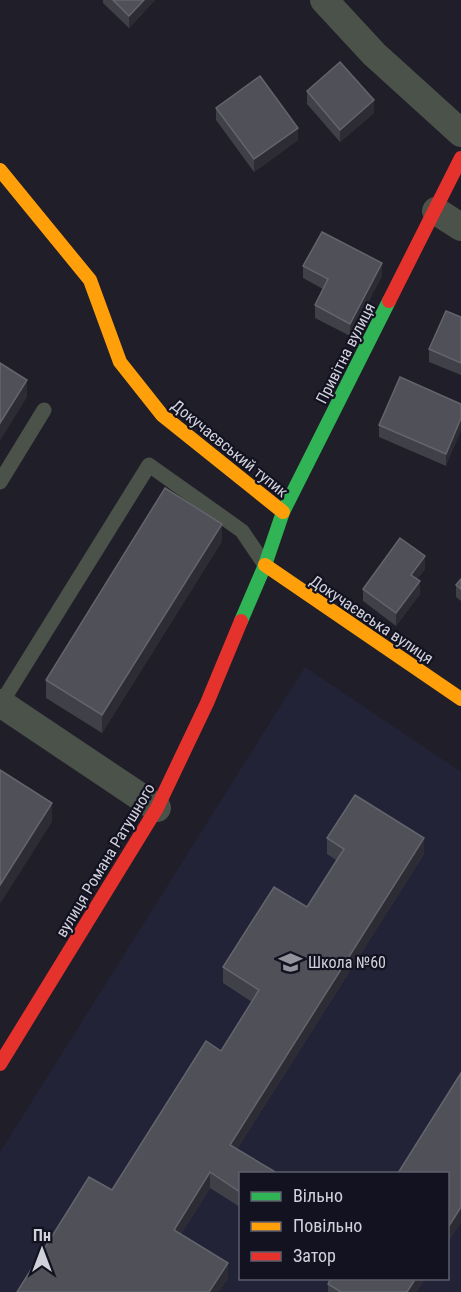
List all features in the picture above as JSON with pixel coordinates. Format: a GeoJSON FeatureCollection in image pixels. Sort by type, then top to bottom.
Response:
{"type":"FeatureCollection","features":[{"type":"Feature","properties":{"kind":"street"},"geometry":{"type":"LineString","coordinates":[[324,0],[374,54],[461,133]]}},
{"type":"Feature","properties":{"kind":"street","name":"Привітна вулиця"},"geometry":{"type":"LineString","coordinates":[[265,565],[284,513],[461,158]]}},
{"type":"Feature","properties":{"kind":"street","name":"Докучаєвський тупик"},"geometry":{"type":"LineString","coordinates":[[0,170],[90,280],[120,362],[162,416],[284,513]]}},
{"type":"Feature","properties":{"kind":"street"},"geometry":{"type":"LineString","coordinates":[[436,210],[461,227]]}},
{"type":"Feature","properties":{"kind":"street","name":"Докучаєвська вулиця"},"geometry":{"type":"LineString","coordinates":[[265,565],[461,699]]}},
{"type":"Feature","properties":{"kind":"street","name":"вулиця Романа Ратушного"},"geometry":{"type":"LineString","coordinates":[[0,1064],[157,808],[207,703],[265,565]]}},
{"type":"Feature","properties":{"kind":"street"},"geometry":{"type":"LineString","coordinates":[[0,704],[157,808]]}},
{"type":"Feature","properties":{"kind":"lane"},"geometry":{"type":"LineString","coordinates":[[0,482],[44,410]]}},
{"type":"Feature","properties":{"kind":"lane"},"geometry":{"type":"LineString","coordinates":[[0,704],[149,465],[242,531],[265,565]]}},
{"type":"Feature","properties":{"kind":"shaded area","name":"Школа №60"},"geometry":{"type":"Polygon","coordinates":[[[305,667],[461,772],[461,1292],[0,1292],[0,1152],[305,667]]]}},
{"type":"Feature","properties":{"kind":"building"},"geometry":{"type":"Polygon","coordinates":[[[113,0],[144,0],[129,16],[113,0]]]}},
{"type":"Feature","properties":{"kind":"building"},"geometry":{"type":"Polygon","coordinates":[[[340,62],[374,100],[340,130],[307,91],[340,62]]]}},
{"type":"Feature","properties":{"kind":"building"},"geometry":{"type":"Polygon","coordinates":[[[260,76],[298,128],[254,159],[216,108],[260,76]]]}},
{"type":"Feature","properties":{"kind":"building"},"geometry":{"type":"Polygon","coordinates":[[[322,232],[382,263],[350,324],[315,305],[328,279],[303,266],[322,232]]]}},
{"type":"Feature","properties":{"kind":"building"},"geometry":{"type":"Polygon","coordinates":[[[446,311],[461,317],[461,363],[429,349],[446,311]]]}},
{"type":"Feature","properties":{"kind":"building"},"geometry":{"type":"Polygon","coordinates":[[[0,363],[27,380],[0,423],[0,363]]]}},
{"type":"Feature","properties":{"kind":"building"},"geometry":{"type":"Polygon","coordinates":[[[400,377],[461,404],[461,418],[446,454],[379,425],[400,377]]]}},
{"type":"Feature","properties":{"kind":"building"},"geometry":{"type":"Polygon","coordinates":[[[165,488],[222,524],[102,715],[46,680],[165,488]]]}},
{"type":"Feature","properties":{"kind":"building"},"geometry":{"type":"Polygon","coordinates":[[[400,538],[425,556],[411,575],[420,581],[396,613],[363,589],[400,538]]]}},
{"type":"Feature","properties":{"kind":"building"},"geometry":{"type":"Polygon","coordinates":[[[461,579],[461,589],[456,585],[461,579]]]}},
{"type":"Feature","properties":{"kind":"building"},"geometry":{"type":"Polygon","coordinates":[[[0,770],[52,803],[0,885],[0,770]]]}},
{"type":"Feature","properties":{"kind":"building"},"geometry":{"type":"Polygon","coordinates":[[[355,795],[424,838],[230,1145],[275,1172],[239,1172],[239,1191],[210,1172],[174,1230],[228,1263],[209,1292],[17,1292],[89,1177],[112,1190],[206,1041],[221,1051],[259,990],[223,967],[274,887],[307,907],[344,849],[327,838],[355,795]]]}},
{"type":"Feature","properties":{"kind":"building"},"geometry":{"type":"Polygon","coordinates":[[[461,1073],[461,1207],[449,1226],[449,1172],[399,1172],[461,1073]]]}},
{"type":"Feature","properties":{"kind":"building"},"geometry":{"type":"Polygon","coordinates":[[[330,1280],[415,1280],[407,1292],[341,1292],[328,1284],[330,1280]]]}},
{"type":"Feature","properties":{"kind":"traffic: fast"},"geometry":{"type":"LineString","coordinates":[[241,621],[265,565],[283,512],[389,301]]}},
{"type":"Feature","properties":{"kind":"traffic: slow"},"geometry":{"type":"LineString","coordinates":[[0,170],[90,280],[120,362],[162,415],[283,512]]}},
{"type":"Feature","properties":{"kind":"traffic: slow"},"geometry":{"type":"LineString","coordinates":[[265,565],[461,699]]}},
{"type":"Feature","properties":{"kind":"traffic: jam"},"geometry":{"type":"LineString","coordinates":[[389,301],[461,158]]}},
{"type":"Feature","properties":{"kind":"traffic: jam"},"geometry":{"type":"LineString","coordinates":[[0,1064],[157,808],[207,703],[241,621]]}},
{"type":"Feature","properties":{"kind":"place","name":"Школа №60"},"geometry":{"type":"Point","coordinates":[290,962]}}]}
